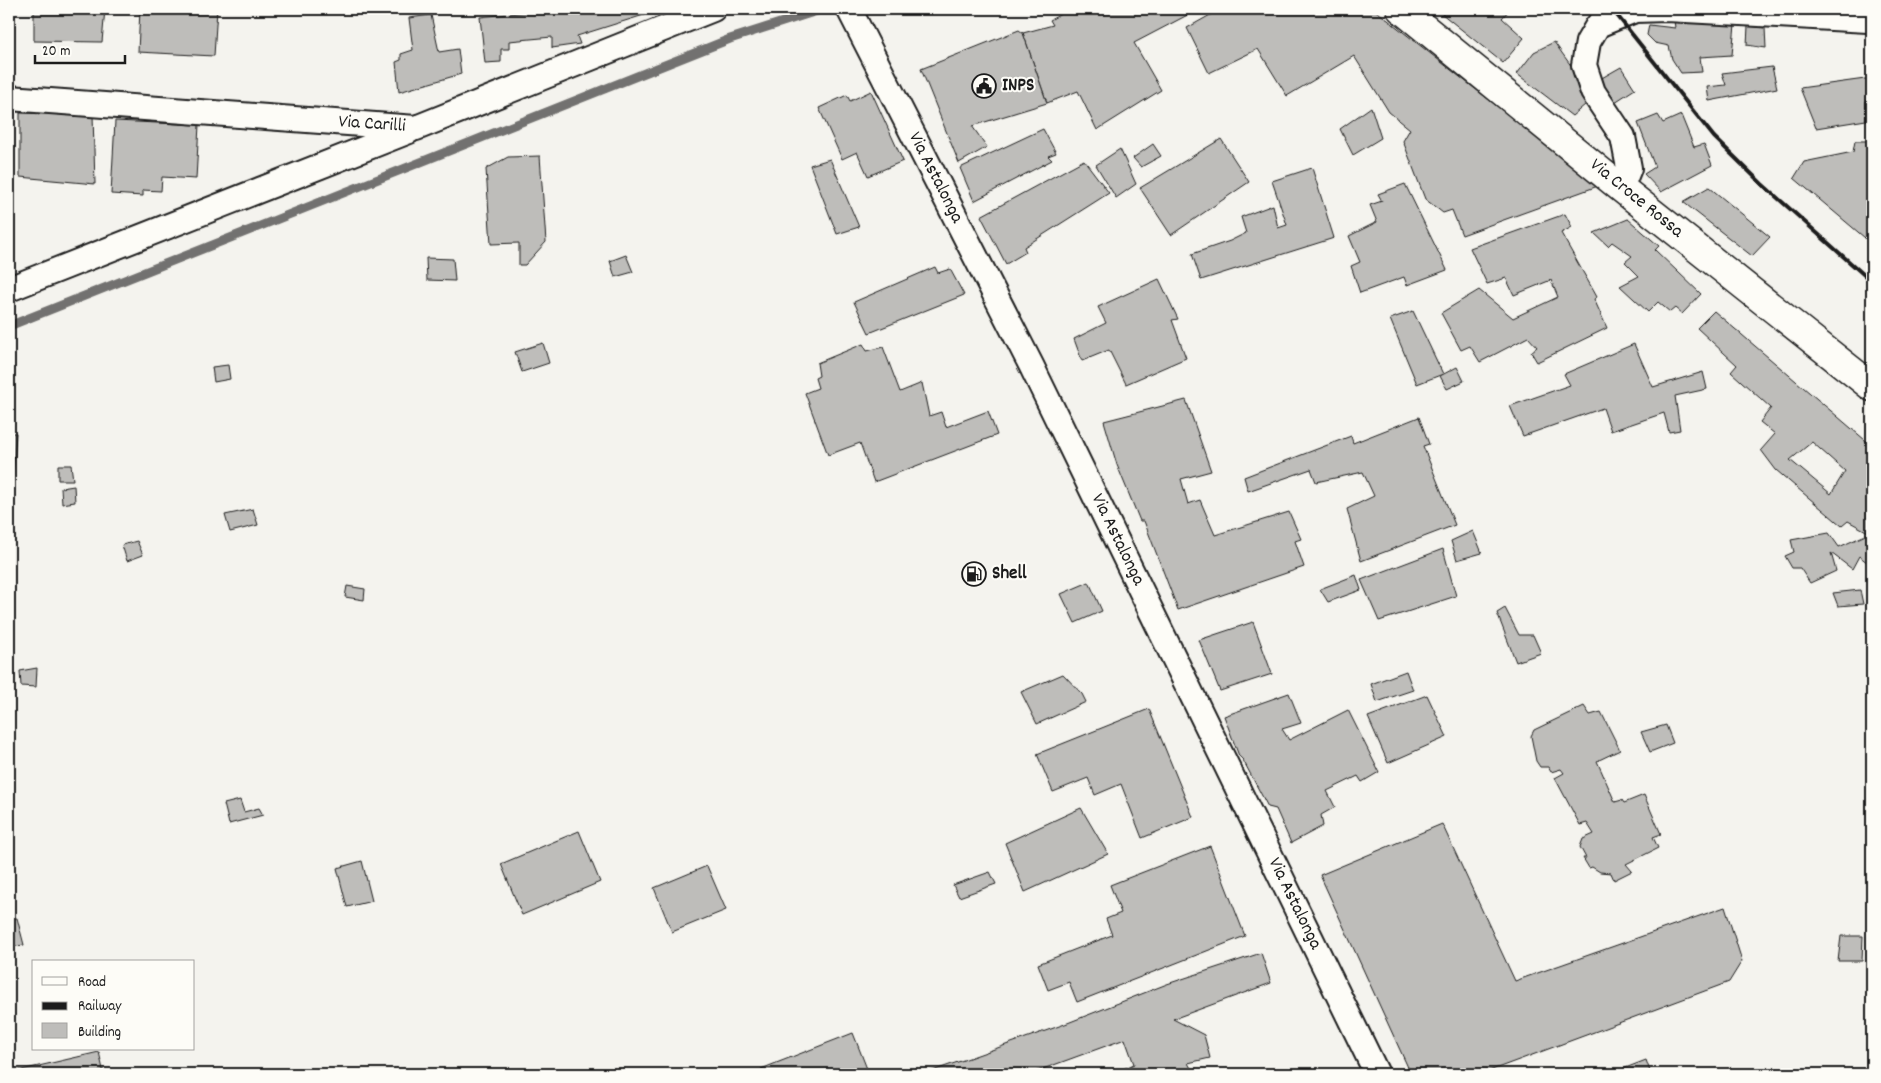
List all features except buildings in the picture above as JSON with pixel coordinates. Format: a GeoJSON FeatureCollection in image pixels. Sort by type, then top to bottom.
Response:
{"type":"FeatureCollection","features":[{"type":"Feature","properties":{"kind":"main road","name":"Via Croce Rossa"},"geometry":{"type":"LineString","coordinates":[[1401,9],[1621,188],[1872,387]]}},
{"type":"Feature","properties":{"kind":"street","name":"Via Carilli"},"geometry":{"type":"LineString","coordinates":[[9,98],[416,128],[713,9]]}},
{"type":"Feature","properties":{"kind":"street","name":"Via Astalonga"},"geometry":{"type":"LineString","coordinates":[[849,9],[1032,365],[1377,1074]]}},
{"type":"Feature","properties":{"kind":"street"},"geometry":{"type":"LineString","coordinates":[[1621,188],[1629,168],[1622,137],[1593,92],[1584,65],[1588,42],[1598,25],[1635,10],[1667,9],[1872,19]]}},
{"type":"Feature","properties":{"kind":"street"},"geometry":{"type":"LineString","coordinates":[[9,289],[416,128]]}},
{"type":"Feature","properties":{"kind":"waterway"},"geometry":{"type":"LineString","coordinates":[[9,326],[730,39],[820,10]]}},
{"type":"Feature","properties":{"kind":"railway"},"geometry":{"type":"LineString","coordinates":[[1612,9],[1714,137],[1762,184],[1872,282]]}},
{"type":"Feature","properties":{"kind":"place","name":"INPS"},"geometry":{"type":"Point","coordinates":[984,86]}},
{"type":"Feature","properties":{"kind":"place","name":"Shell"},"geometry":{"type":"Point","coordinates":[974,574]}}]}
